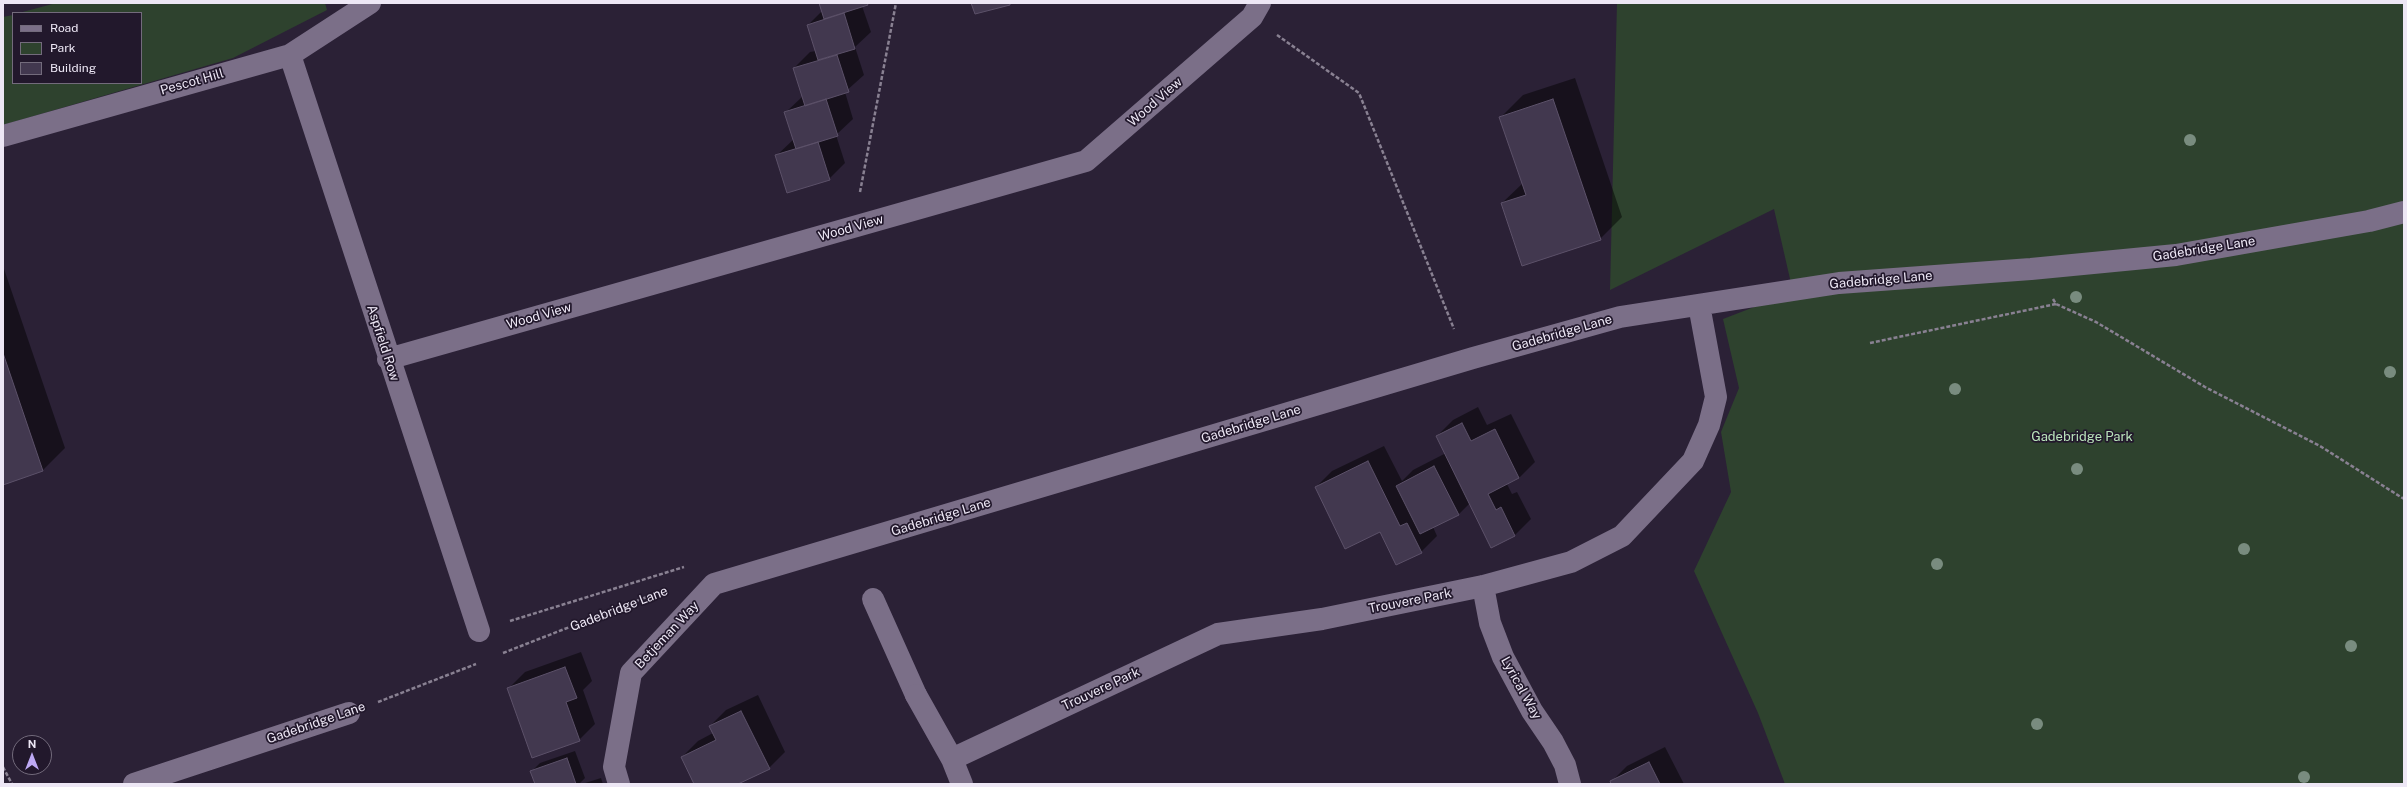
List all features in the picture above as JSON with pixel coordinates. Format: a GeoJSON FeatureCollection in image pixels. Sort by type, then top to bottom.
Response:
{"type":"FeatureCollection","features":[{"type":"Feature","properties":{"kind":"street","name":"Pescot Hill"},"geometry":{"type":"LineString","coordinates":[[3,136],[290,54],[370,3]]}},
{"type":"Feature","properties":{"kind":"street","name":"Wood View"},"geometry":{"type":"LineString","coordinates":[[388,359],[1086,161],[1256,10]]}},
{"type":"Feature","properties":{"kind":"street","name":"Aspfield Row"},"geometry":{"type":"LineString","coordinates":[[290,54],[388,359],[479,631]]}},
{"type":"Feature","properties":{"kind":"street","name":"Gadebridge Lane"},"geometry":{"type":"LineString","coordinates":[[714,584],[1473,358],[1620,316],[1839,283],[2031,269],[2176,255],[2369,221],[2404,212]]}},
{"type":"Feature","properties":{"kind":"street","name":"Trouvere Park"},"geometry":{"type":"LineString","coordinates":[[952,759],[1218,634],[1322,619],[1483,586],[1571,562],[1622,536],[1693,461],[1709,425],[1716,397],[1700,305]]}},
{"type":"Feature","properties":{"kind":"street","name":"Betjeman Way"},"geometry":{"type":"LineString","coordinates":[[619,784],[614,767],[631,673],[714,584]]}},
{"type":"Feature","properties":{"kind":"street","name":"Lyrical Way"},"geometry":{"type":"LineString","coordinates":[[1483,586],[1490,623],[1503,657],[1532,711],[1553,742],[1565,765],[1570,784]]}},
{"type":"Feature","properties":{"kind":"street"},"geometry":{"type":"LineString","coordinates":[[873,599],[916,695],[952,759],[962,784]]}},
{"type":"Feature","properties":{"kind":"street","name":"Gadebridge Lane"},"geometry":{"type":"LineString","coordinates":[[134,784],[349,713]]}},
{"type":"Feature","properties":{"kind":"path"},"geometry":{"type":"LineString","coordinates":[[853,228],[896,3]]}},
{"type":"Feature","properties":{"kind":"path"},"geometry":{"type":"LineString","coordinates":[[1256,10],[1359,93],[1454,330]]}},
{"type":"Feature","properties":{"kind":"path"},"geometry":{"type":"LineString","coordinates":[[2031,269],[2056,304],[2096,322],[2205,387],[2320,446],[2404,499]]}},
{"type":"Feature","properties":{"kind":"path"},"geometry":{"type":"LineString","coordinates":[[1870,343],[2056,304]]}},
{"type":"Feature","properties":{"kind":"path","name":"Gadebridge Lane"},"geometry":{"type":"LineString","coordinates":[[497,655],[668,589],[714,584]]}},
{"type":"Feature","properties":{"kind":"path","name":"Gadebridge Lane"},"geometry":{"type":"LineString","coordinates":[[349,713],[482,661]]}},
{"type":"Feature","properties":{"kind":"path"},"geometry":{"type":"LineString","coordinates":[[3,767],[12,784]]}},
{"type":"Feature","properties":{"kind":"green space"},"geometry":{"type":"Polygon","coordinates":[[[56,3],[325,3],[327,10],[233,58],[3,125],[3,17],[12,15],[12,84],[142,84],[142,12],[23,12],[56,3]]]}},
{"type":"Feature","properties":{"kind":"green space","name":"Gadebridge Park"},"geometry":{"type":"Polygon","coordinates":[[[1617,3],[2404,3],[2404,784],[1785,784],[1758,713],[1694,571],[1731,492],[1721,432],[1739,388],[1723,319],[1793,292],[1774,209],[1610,290],[1617,3]]]}},
{"type":"Feature","properties":{"kind":"building"},"geometry":{"type":"Polygon","coordinates":[[[819,3],[867,3],[868,5],[824,19],[819,3]]]}},
{"type":"Feature","properties":{"kind":"building"},"geometry":{"type":"Polygon","coordinates":[[[971,3],[1010,3],[1010,5],[975,14],[971,3]]]}},
{"type":"Feature","properties":{"kind":"building"},"geometry":{"type":"Polygon","coordinates":[[[844,13],[855,49],[818,60],[807,25],[844,13]]]}},
{"type":"Feature","properties":{"kind":"building"},"geometry":{"type":"Polygon","coordinates":[[[837,55],[849,92],[805,106],[793,68],[837,55]]]}},
{"type":"Feature","properties":{"kind":"building"},"geometry":{"type":"Polygon","coordinates":[[[826,99],[838,136],[796,149],[784,112],[826,99]]]}},
{"type":"Feature","properties":{"kind":"building"},"geometry":{"type":"Polygon","coordinates":[[[1553,99],[1601,240],[1522,266],[1501,203],[1526,195],[1499,117],[1553,99]]]}},
{"type":"Feature","properties":{"kind":"building"},"geometry":{"type":"Polygon","coordinates":[[[818,142],[830,180],[787,193],[775,155],[818,142]]]}},
{"type":"Feature","properties":{"kind":"building"},"geometry":{"type":"Polygon","coordinates":[[[3,353],[43,471],[3,485],[3,353]]]}},
{"type":"Feature","properties":{"kind":"building"},"geometry":{"type":"Polygon","coordinates":[[[1462,423],[1471,441],[1495,429],[1519,478],[1488,494],[1496,510],[1501,507],[1515,536],[1491,548],[1436,436],[1462,423]]]}},
{"type":"Feature","properties":{"kind":"building"},"geometry":{"type":"Polygon","coordinates":[[[1368,461],[1400,526],[1407,523],[1422,553],[1396,565],[1380,532],[1345,549],[1315,487],[1368,461]]]}},
{"type":"Feature","properties":{"kind":"building"},"geometry":{"type":"Polygon","coordinates":[[[1434,466],[1459,515],[1420,534],[1396,486],[1434,466]]]}},
{"type":"Feature","properties":{"kind":"building"},"geometry":{"type":"Polygon","coordinates":[[[565,667],[577,698],[566,702],[580,741],[532,758],[507,688],[565,667]]]}},
{"type":"Feature","properties":{"kind":"building"},"geometry":{"type":"Polygon","coordinates":[[[741,711],[770,769],[738,784],[694,784],[681,757],[716,740],[709,726],[741,711]]]}},
{"type":"Feature","properties":{"kind":"building"},"geometry":{"type":"Polygon","coordinates":[[[567,758],[576,784],[535,784],[530,771],[567,758]]]}},
{"type":"Feature","properties":{"kind":"building"},"geometry":{"type":"Polygon","coordinates":[[[1649,762],[1660,784],[1611,784],[1610,781],[1649,762]]]}}]}
